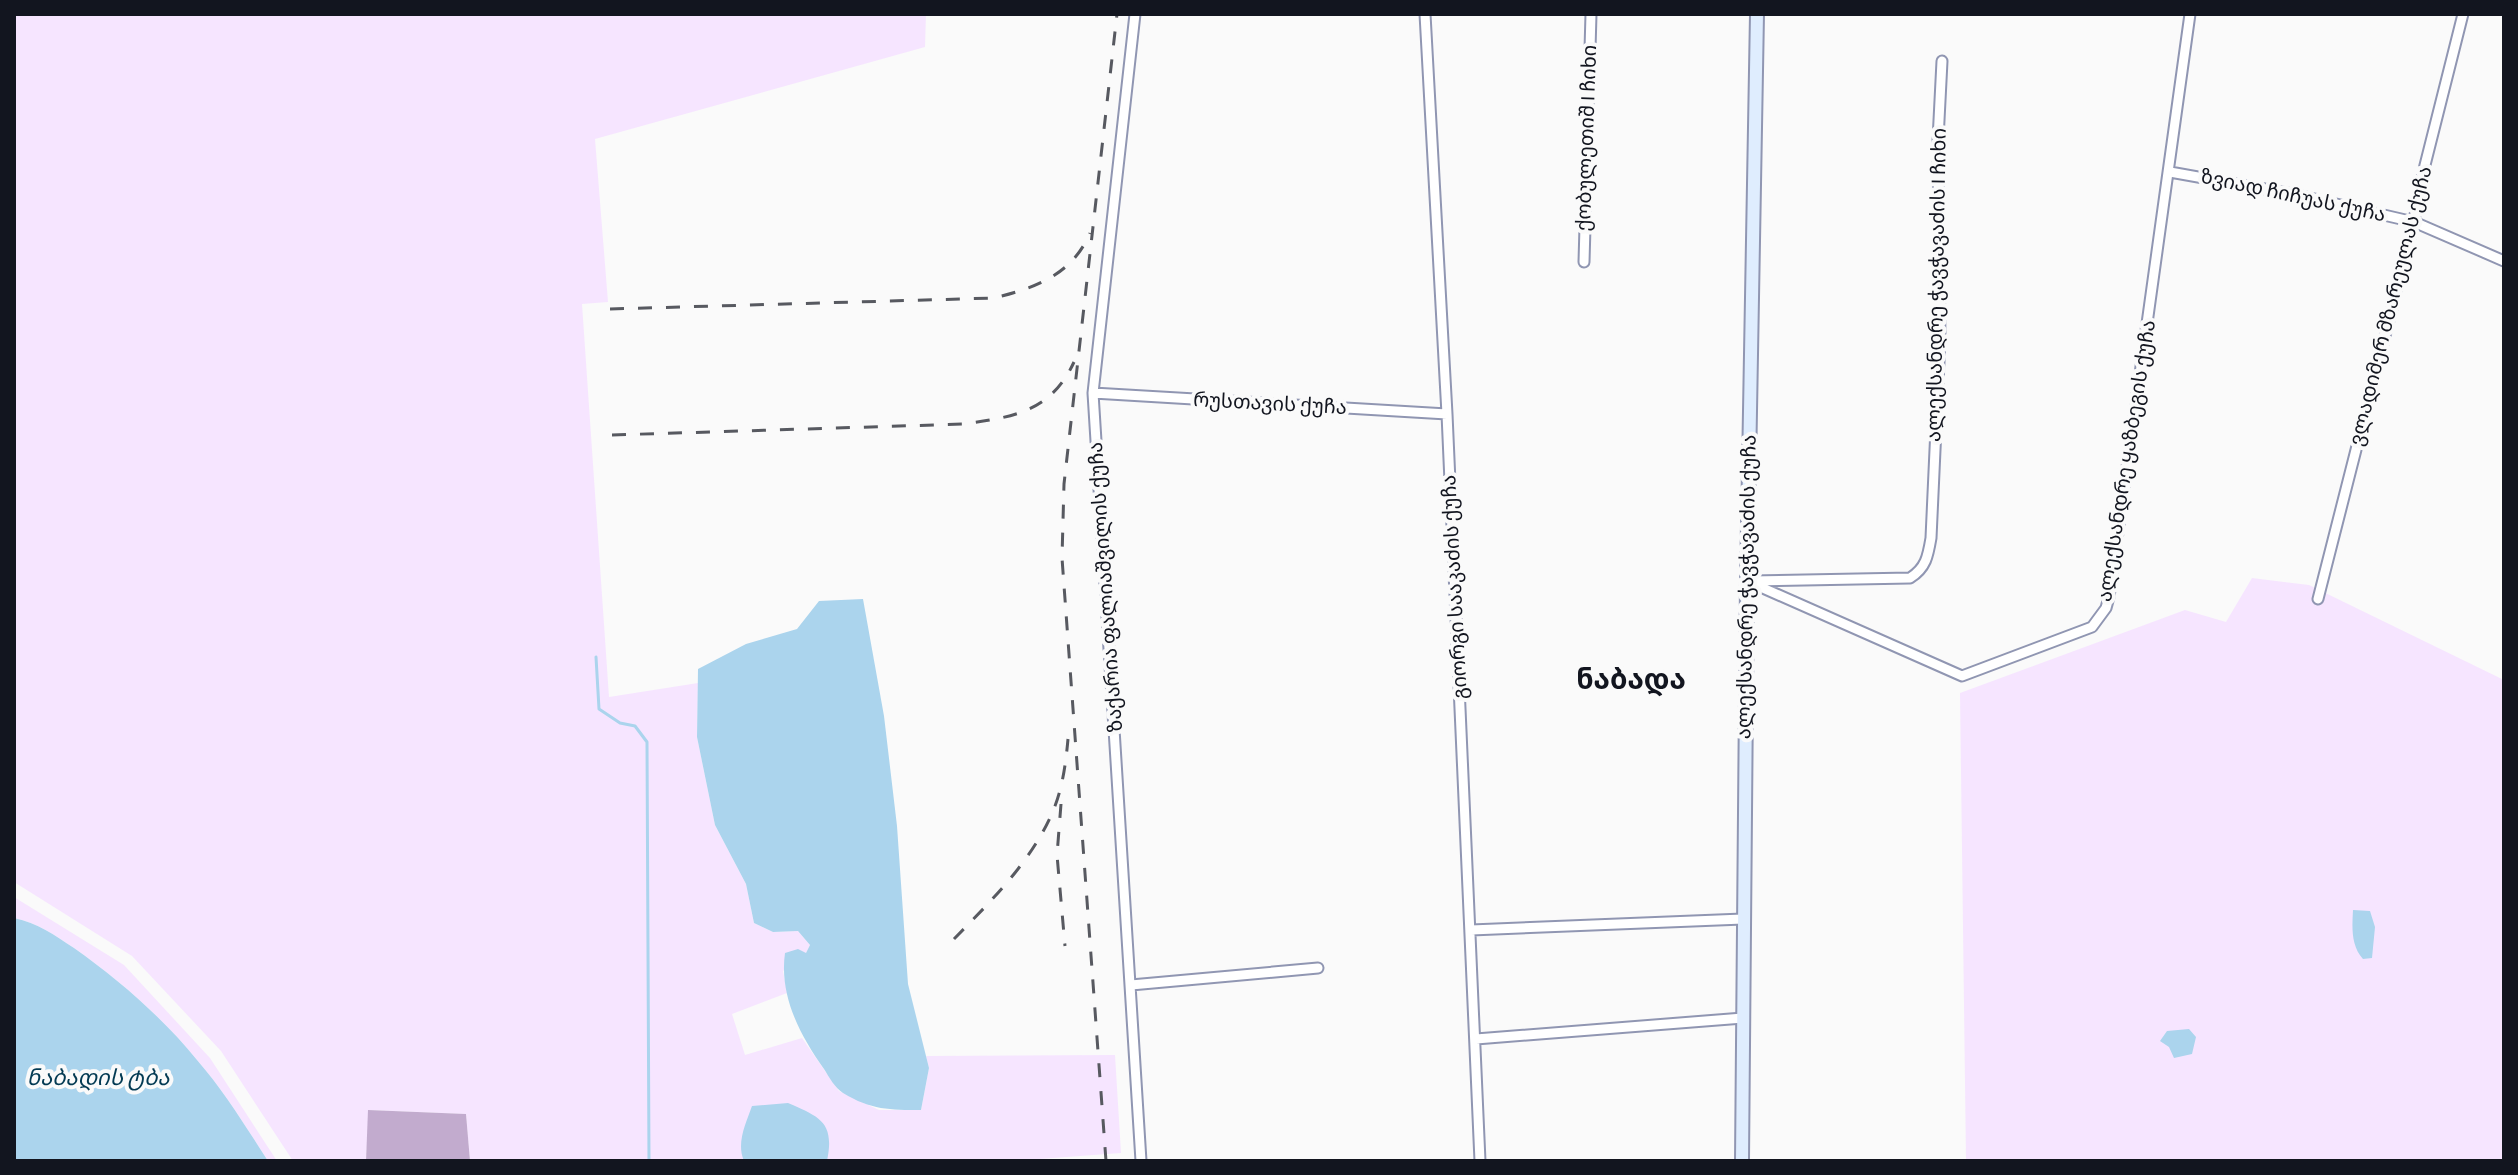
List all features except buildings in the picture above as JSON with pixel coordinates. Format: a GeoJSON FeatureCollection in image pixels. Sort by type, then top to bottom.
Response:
{"type":"FeatureCollection","features":[{"type":"Feature","properties":{"kind":"street","name":"ზაქარია ფალიაშვილის ქუჩა"},"geometry":{"type":"LineString","coordinates":[[1135,14],[1093,393],[1141,1161]]}},
{"type":"Feature","properties":{"kind":"street","name":"გიორგი სააკაძის ქუჩა"},"geometry":{"type":"LineString","coordinates":[[1425,14],[1447,414],[1480,1161]]}},
{"type":"Feature","properties":{"kind":"street","name":"ქობულეთიშ I ჩიხი"},"geometry":{"type":"LineString","coordinates":[[1584,262],[1591,14]]}},
{"type":"Feature","properties":{"kind":"street","name":"ალექსანდრე ჭავჭავაძის ქუჩა"},"geometry":{"type":"LineString","coordinates":[[1742,1161],[1747,581],[1757,14]]}},
{"type":"Feature","properties":{"kind":"street","name":"ალექსანდრე ყაზბეგის ქუჩა"},"geometry":{"type":"LineString","coordinates":[[1747,581],[1962,676],[2092,627],[2101,618],[2109,597],[2190,14]]}},
{"type":"Feature","properties":{"kind":"street","name":"ვლადიმერ მზარეულას ქუჩა"},"geometry":{"type":"LineString","coordinates":[[2318,599],[2414,222],[2419,189],[2463,14]]}},
{"type":"Feature","properties":{"kind":"street","name":"ალექსანდრე ჭავჭავაძის I ჩიხი"},"geometry":{"type":"LineString","coordinates":[[1747,581],[1910,578],[1926,563],[1931,538],[1940,340],[1938,140],[1942,61]]}},
{"type":"Feature","properties":{"kind":"street","name":"ზვიად ჩიჩუას ქუჩა"},"geometry":{"type":"LineString","coordinates":[[2170,172],[2293,194],[2414,222],[2504,261]]}},
{"type":"Feature","properties":{"kind":"street","name":"რუსთავის ქუჩა"},"geometry":{"type":"LineString","coordinates":[[1093,393],[1447,414]]}},
{"type":"Feature","properties":{"kind":"street"},"geometry":{"type":"LineString","coordinates":[[1471,930],[1743,919]]}},
{"type":"Feature","properties":{"kind":"street"},"geometry":{"type":"LineString","coordinates":[[1131,985],[1318,968]]}},
{"type":"Feature","properties":{"kind":"street"},"geometry":{"type":"LineString","coordinates":[[1476,1039],[1743,1018]]}},
{"type":"Feature","properties":{"kind":"shaded area"},"geometry":{"type":"Polygon","coordinates":[[[14,14],[926,14],[925,47],[595,139],[608,302],[582,304],[609,697],[698,683],[697,737],[715,825],[746,884],[754,923],[773,932],[798,931],[810,945],[806,953],[783,971],[787,993],[732,1014],[745,1055],[802,1038],[839,1091],[879,1110],[921,1110],[929,1068],[926,1056],[1115,1055],[1121,1153],[1012,1161],[470,1161],[466,1114],[369,1110],[366,1161],[293,1161],[221,1051],[132,956],[14,882],[14,14]]]}},
{"type":"Feature","properties":{"kind":"shaded area"},"geometry":{"type":"Polygon","coordinates":[[[2252,578],[2309,585],[2504,680],[2504,1161],[1966,1161],[1960,693],[2185,610],[2226,622],[2252,578]]]}},
{"type":"Feature","properties":{"kind":"shaded area"},"geometry":{"type":"Polygon","coordinates":[[[14,897],[124,965],[210,1058],[277,1161],[268,1161],[216,1084],[170,1029],[123,986],[74,948],[38,926],[14,918],[14,897]]]}},
{"type":"Feature","properties":{"kind":"shaded area"},"geometry":{"type":"Polygon","coordinates":[[[368,1110],[466,1114],[470,1161],[366,1161],[368,1110]]]}},
{"type":"Feature","properties":{"kind":"water"},"geometry":{"type":"Polygon","coordinates":[[[863,599],[884,716],[897,826],[908,984],[929,1068],[921,1110],[881,1108],[843,1093],[832,1082],[807,1043],[788,1000],[784,969],[785,953],[798,949],[806,953],[810,945],[798,931],[773,932],[754,923],[746,884],[715,825],[697,737],[698,669],[746,644],[797,629],[819,601],[863,599]]]}},
{"type":"Feature","properties":{"kind":"water"},"geometry":{"type":"Polygon","coordinates":[[[2353,910],[2370,911],[2375,927],[2372,958],[2363,959],[2354,943],[2353,910]]]}},
{"type":"Feature","properties":{"kind":"water","name":"ნაბადის ტბა"},"geometry":{"type":"Polygon","coordinates":[[[14,918],[38,926],[74,948],[155,1014],[216,1084],[268,1161],[14,1161],[14,918]]]}},
{"type":"Feature","properties":{"kind":"water"},"geometry":{"type":"Polygon","coordinates":[[[2189,1029],[2196,1037],[2192,1054],[2174,1058],[2169,1047],[2160,1041],[2167,1031],[2189,1029]]]}},
{"type":"Feature","properties":{"kind":"water"},"geometry":{"type":"Polygon","coordinates":[[[788,1103],[817,1117],[827,1129],[827,1161],[744,1161],[741,1140],[752,1106],[788,1103]]]}},
{"type":"Feature","properties":{"kind":"waterway"},"geometry":{"type":"LineString","coordinates":[[596,657],[599,709],[620,723],[635,726],[647,742],[649,1161]]}},
{"type":"Feature","properties":{"kind":"railway"},"geometry":{"type":"LineString","coordinates":[[1106,1161],[1062,558],[1064,484],[1117,14]]}},
{"type":"Feature","properties":{"kind":"railway"},"geometry":{"type":"LineString","coordinates":[[610,309],[994,298],[1051,278],[1073,259],[1090,233]]}},
{"type":"Feature","properties":{"kind":"railway"},"geometry":{"type":"LineString","coordinates":[[612,435],[964,424],[1014,414],[1042,402],[1065,379],[1074,362]]}},
{"type":"Feature","properties":{"kind":"railway"},"geometry":{"type":"LineString","coordinates":[[954,939],[1011,877],[1036,843],[1058,798],[1068,739]]}},
{"type":"Feature","properties":{"kind":"railway"},"geometry":{"type":"LineString","coordinates":[[1061,804],[1057,855],[1065,946]]}},
{"type":"Feature","properties":{"kind":"district","name":"ნაბადა"},"geometry":{"type":"Point","coordinates":[1631,680]}}]}
